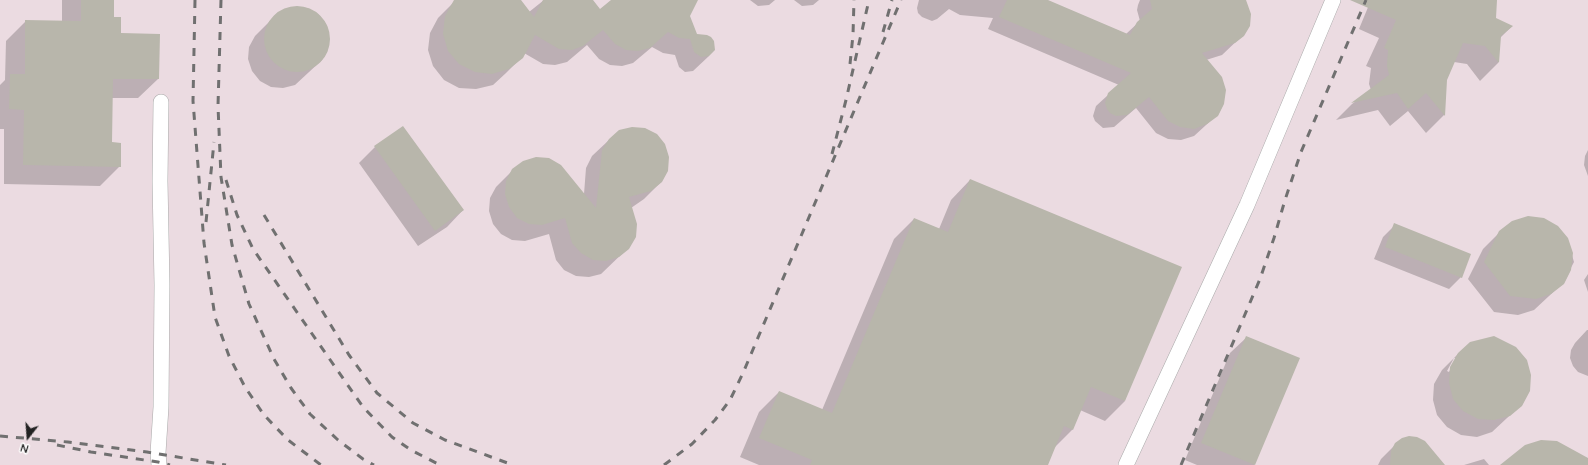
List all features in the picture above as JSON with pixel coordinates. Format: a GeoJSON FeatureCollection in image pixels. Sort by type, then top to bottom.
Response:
{"type":"FeatureCollection","features":[{"type":"Feature","properties":{"kind":"lane"},"geometry":{"type":"LineString","coordinates":[[1126,465],[1247,205],[1333,0]]}},
{"type":"Feature","properties":{"kind":"lane"},"geometry":{"type":"LineString","coordinates":[[160,465],[158,453],[162,407],[160,181],[161,102]]}},
{"type":"Feature","properties":{"kind":"shaded area"},"geometry":{"type":"Polygon","coordinates":[[[0,0],[1588,0],[1588,465],[0,465],[0,0]]]}},
{"type":"Feature","properties":{"kind":"building"},"geometry":{"type":"Polygon","coordinates":[[[81,0],[114,0],[114,17],[121,17],[121,33],[160,34],[159,79],[113,79],[112,142],[121,143],[121,167],[23,165],[24,110],[9,109],[10,74],[25,74],[25,20],[81,21],[81,0]]]}},
{"type":"Feature","properties":{"kind":"building"},"geometry":{"type":"Polygon","coordinates":[[[454,0],[521,0],[534,17],[543,0],[593,0],[600,9],[611,0],[698,0],[690,16],[697,34],[711,37],[714,41],[715,50],[709,56],[701,57],[694,52],[690,39],[679,38],[668,32],[650,48],[638,51],[626,50],[615,44],[603,30],[583,46],[572,50],[559,49],[535,35],[523,58],[509,69],[492,74],[475,72],[459,64],[448,51],[443,34],[445,16],[454,0]]]}},
{"type":"Feature","properties":{"kind":"building"},"geometry":{"type":"Polygon","coordinates":[[[1007,0],[1048,0],[1130,35],[1137,22],[1152,9],[1150,0],[1246,0],[1251,14],[1250,26],[1244,36],[1235,43],[1202,53],[1222,77],[1226,90],[1224,104],[1218,116],[1207,124],[1194,129],[1180,127],[1168,121],[1149,97],[1127,115],[1116,116],[1110,113],[1105,103],[1108,93],[1131,73],[999,17],[1007,0]]]}},
{"type":"Feature","properties":{"kind":"building"},"geometry":{"type":"Polygon","coordinates":[[[1350,0],[1497,0],[1496,18],[1513,26],[1501,36],[1499,63],[1485,46],[1463,43],[1447,80],[1445,116],[1426,93],[1408,109],[1397,93],[1351,103],[1389,75],[1387,66],[1388,50],[1384,48],[1396,20],[1350,0]]]}},
{"type":"Feature","properties":{"kind":"building"},"geometry":{"type":"Polygon","coordinates":[[[297,6],[310,9],[320,16],[327,26],[330,39],[327,52],[320,62],[310,69],[297,72],[284,69],[274,62],[267,52],[264,39],[267,26],[274,16],[284,9],[297,6]]]}},
{"type":"Feature","properties":{"kind":"building"},"geometry":{"type":"Polygon","coordinates":[[[403,126],[464,210],[435,231],[374,146],[403,126]]]}},
{"type":"Feature","properties":{"kind":"building"},"geometry":{"type":"Polygon","coordinates":[[[632,127],[645,128],[657,134],[665,144],[669,157],[668,171],[662,182],[651,191],[629,197],[637,224],[636,237],[629,249],[619,257],[606,261],[593,260],[581,253],[572,243],[565,218],[542,225],[529,224],[517,218],[509,207],[505,194],[506,181],[512,169],[523,161],[536,157],[549,158],[561,165],[596,208],[602,150],[609,139],[619,130],[632,127]]]}},
{"type":"Feature","properties":{"kind":"building"},"geometry":{"type":"Polygon","coordinates":[[[970,179],[1182,267],[1125,401],[1091,387],[1073,430],[1064,426],[1048,465],[810,465],[812,460],[759,438],[779,391],[832,413],[914,218],[948,232],[970,179]]]}},
{"type":"Feature","properties":{"kind":"building"},"geometry":{"type":"Polygon","coordinates":[[[1528,216],[1544,218],[1558,226],[1568,238],[1573,253],[1571,270],[1564,284],[1551,294],[1536,299],[1510,296],[1484,262],[1499,231],[1512,221],[1528,216]]]}},
{"type":"Feature","properties":{"kind":"building"},"geometry":{"type":"Polygon","coordinates":[[[1394,223],[1471,254],[1462,278],[1385,247],[1394,223]]]}},
{"type":"Feature","properties":{"kind":"building"},"geometry":{"type":"Polygon","coordinates":[[[1246,336],[1300,358],[1255,465],[1201,443],[1246,336]]]}},
{"type":"Feature","properties":{"kind":"building"},"geometry":{"type":"Polygon","coordinates":[[[1494,336],[1516,347],[1527,360],[1531,375],[1530,391],[1522,406],[1510,416],[1494,420],[1478,419],[1463,411],[1453,399],[1449,383],[1450,367],[1458,353],[1470,342],[1494,336]]]}},
{"type":"Feature","properties":{"kind":"building"},"geometry":{"type":"Polygon","coordinates":[[[1409,436],[1417,437],[1425,441],[1445,465],[1390,465],[1391,451],[1395,443],[1402,438],[1409,436]]]}},
{"type":"Feature","properties":{"kind":"building"},"geometry":{"type":"Polygon","coordinates":[[[1541,440],[1557,441],[1588,458],[1588,465],[1500,465],[1525,445],[1541,440]]]}},
{"type":"Feature","properties":{"kind":"railway"},"geometry":{"type":"LineString","coordinates":[[195,0],[193,101],[204,243],[215,317],[229,356],[245,387],[264,415],[288,440],[321,465]]}},
{"type":"Feature","properties":{"kind":"railway"},"geometry":{"type":"LineString","coordinates":[[221,0],[218,106],[221,177],[232,245],[249,304],[274,359],[291,388],[310,414],[338,440],[363,459],[374,465]]}},
{"type":"Feature","properties":{"kind":"railway"},"geometry":{"type":"LineString","coordinates":[[850,64],[854,0]]}},
{"type":"Feature","properties":{"kind":"railway"},"geometry":{"type":"LineString","coordinates":[[832,154],[869,0]]}},
{"type":"Feature","properties":{"kind":"railway"},"geometry":{"type":"LineString","coordinates":[[883,32],[892,0]]}},
{"type":"Feature","properties":{"kind":"railway"},"geometry":{"type":"LineString","coordinates":[[664,465],[692,444],[715,420],[730,400],[743,373],[901,0]]}},
{"type":"Feature","properties":{"kind":"railway"},"geometry":{"type":"LineString","coordinates":[[1181,465],[1260,279],[1301,152],[1366,0]]}},
{"type":"Feature","properties":{"kind":"railway"},"geometry":{"type":"LineString","coordinates":[[206,222],[214,142]]}},
{"type":"Feature","properties":{"kind":"railway"},"geometry":{"type":"LineString","coordinates":[[226,180],[237,215],[253,249],[363,407],[392,437],[411,450],[440,465]]}},
{"type":"Feature","properties":{"kind":"railway"},"geometry":{"type":"LineString","coordinates":[[264,215],[349,355],[377,393],[413,423],[445,440],[513,465]]}},
{"type":"Feature","properties":{"kind":"railway"},"geometry":{"type":"LineString","coordinates":[[0,436],[68,442],[147,452],[226,465]]}},
{"type":"Feature","properties":{"kind":"railway"},"geometry":{"type":"LineString","coordinates":[[57,445],[170,465]]}}]}
